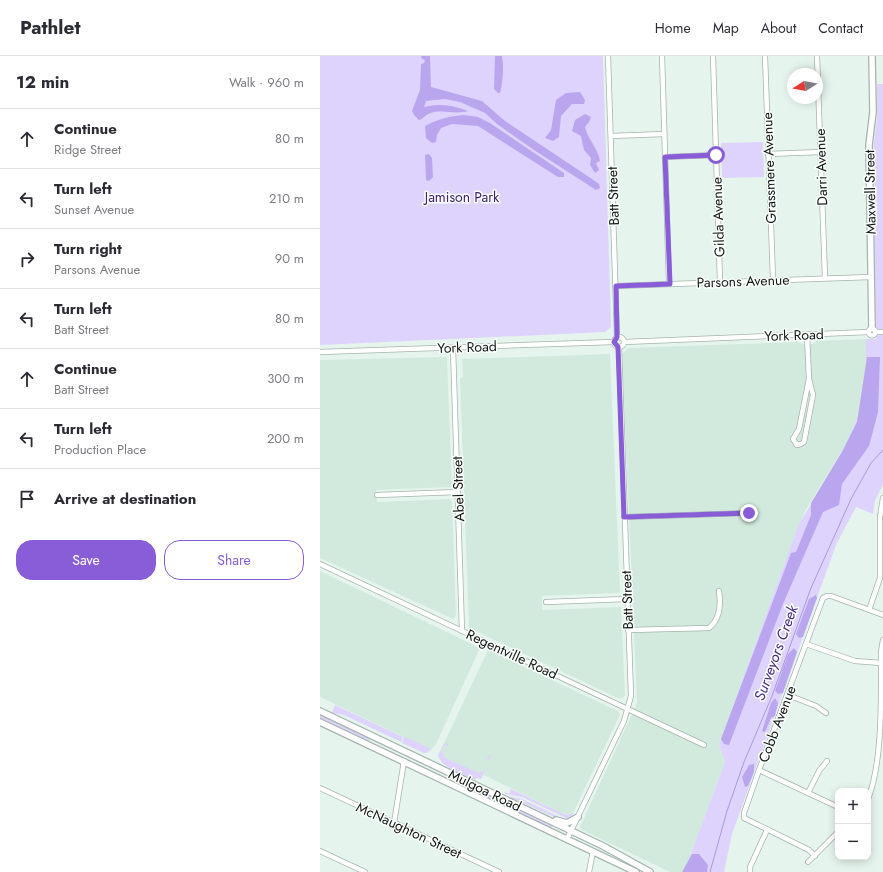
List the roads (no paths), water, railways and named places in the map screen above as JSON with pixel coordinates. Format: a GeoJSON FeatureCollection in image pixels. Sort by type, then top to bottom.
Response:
{"type":"FeatureCollection","features":[{"type":"Feature","properties":{"kind":"main road","name":"Maxwell Street"},"geometry":{"type":"LineString","coordinates":[[872,56],[873,112],[869,145],[872,331]]}},
{"type":"Feature","properties":{"kind":"main road","name":"Mulgoa Road"},"geometry":{"type":"LineString","coordinates":[[320,711],[571,831],[650,872]]}},
{"type":"Feature","properties":{"kind":"main road","name":"Mulgoa Road"},"geometry":{"type":"LineString","coordinates":[[320,722],[636,872]]}},
{"type":"Feature","properties":{"kind":"main road"},"geometry":{"type":"LineString","coordinates":[[511,803],[522,804],[561,822],[567,823],[578,817]]}},
{"type":"Feature","properties":{"kind":"street","name":"Batt Street"},"geometry":{"type":"LineString","coordinates":[[608,56],[617,337]]}},
{"type":"Feature","properties":{"kind":"street"},"geometry":{"type":"LineString","coordinates":[[662,56],[670,284]]}},
{"type":"Feature","properties":{"kind":"street","name":"Gilda Avenue"},"geometry":{"type":"LineString","coordinates":[[713,56],[720,282]]}},
{"type":"Feature","properties":{"kind":"street","name":"Grassmere Avenue"},"geometry":{"type":"LineString","coordinates":[[765,56],[773,280]]}},
{"type":"Feature","properties":{"kind":"street","name":"Darri Avenue"},"geometry":{"type":"LineString","coordinates":[[817,56],[825,278]]}},
{"type":"Feature","properties":{"kind":"street"},"geometry":{"type":"LineString","coordinates":[[610,136],[664,134]]}},
{"type":"Feature","properties":{"kind":"street"},"geometry":{"type":"LineString","coordinates":[[768,154],[821,152]]}},
{"type":"Feature","properties":{"kind":"street"},"geometry":{"type":"LineString","coordinates":[[665,157],[716,155]]}},
{"type":"Feature","properties":{"kind":"street","name":"Parsons Avenue"},"geometry":{"type":"LineString","coordinates":[[616,286],[871,277]]}},
{"type":"Feature","properties":{"kind":"street","name":"York Road"},"geometry":{"type":"LineString","coordinates":[[624,342],[872,331],[883,332]]}},
{"type":"Feature","properties":{"kind":"street"},"geometry":{"type":"LineString","coordinates":[[807,335],[809,379],[813,397],[804,442],[797,445],[793,440],[799,429],[809,379]]}},
{"type":"Feature","properties":{"kind":"street"},"geometry":{"type":"LineString","coordinates":[[617,337],[622,338],[624,342],[622,346],[618,347],[614,342],[617,337]]}},
{"type":"Feature","properties":{"kind":"street","name":"York Road"},"geometry":{"type":"LineString","coordinates":[[320,352],[614,342]]}},
{"type":"Feature","properties":{"kind":"street","name":"Batt Street"},"geometry":{"type":"LineString","coordinates":[[567,839],[628,709],[631,691],[618,347]]}},
{"type":"Feature","properties":{"kind":"street","name":"Abel Street"},"geometry":{"type":"LineString","coordinates":[[453,348],[462,631]]}},
{"type":"Feature","properties":{"kind":"street"},"geometry":{"type":"LineString","coordinates":[[377,495],[458,492]]}},
{"type":"Feature","properties":{"kind":"street"},"geometry":{"type":"LineString","coordinates":[[883,498],[880,517],[880,578],[869,610],[883,615]]}},
{"type":"Feature","properties":{"kind":"street"},"geometry":{"type":"LineString","coordinates":[[624,517],[749,513]]}},
{"type":"Feature","properties":{"kind":"street","name":"Regentville Road"},"geometry":{"type":"LineString","coordinates":[[320,564],[704,745]]}},
{"type":"Feature","properties":{"kind":"street"},"geometry":{"type":"LineString","coordinates":[[628,630],[709,628],[713,625],[718,615],[720,606],[719,591]]}},
{"type":"Feature","properties":{"kind":"street","name":"Cobb Avenue"},"geometry":{"type":"LineString","coordinates":[[835,806],[759,770],[824,597],[831,596],[869,610]]}},
{"type":"Feature","properties":{"kind":"street"},"geometry":{"type":"LineString","coordinates":[[546,602],[627,599]]}},
{"type":"Feature","properties":{"kind":"street"},"geometry":{"type":"LineString","coordinates":[[871,792],[877,779],[882,759],[881,663],[883,640]]}},
{"type":"Feature","properties":{"kind":"street"},"geometry":{"type":"LineString","coordinates":[[806,644],[855,661],[881,663]]}},
{"type":"Feature","properties":{"kind":"street"},"geometry":{"type":"LineString","coordinates":[[788,695],[816,706],[826,713]]}},
{"type":"Feature","properties":{"kind":"street"},"geometry":{"type":"LineString","coordinates":[[394,823],[404,761]]}},
{"type":"Feature","properties":{"kind":"street"},"geometry":{"type":"LineString","coordinates":[[808,793],[819,771],[827,761]]}},
{"type":"Feature","properties":{"kind":"street"},"geometry":{"type":"LineString","coordinates":[[759,770],[743,816],[747,821],[809,850],[815,856]]}},
{"type":"Feature","properties":{"kind":"street","name":"McNaughton Street"},"geometry":{"type":"LineString","coordinates":[[320,788],[499,872]]}},
{"type":"Feature","properties":{"kind":"street"},"geometry":{"type":"LineString","coordinates":[[750,872],[750,867],[767,830]]}},
{"type":"Feature","properties":{"kind":"street"},"geometry":{"type":"LineString","coordinates":[[808,862],[835,835]]}},
{"type":"Feature","properties":{"kind":"street"},"geometry":{"type":"LineString","coordinates":[[320,851],[365,872]]}},
{"type":"Feature","properties":{"kind":"street"},"geometry":{"type":"LineString","coordinates":[[589,872],[593,851]]}},
{"type":"Feature","properties":{"kind":"waterway","name":"Surveyors Creek"},"geometry":{"type":"LineString","coordinates":[[710,872],[727,811],[744,762],[772,696],[811,588],[851,499],[871,463],[883,450]]}},
{"type":"Feature","properties":{"kind":"park label","name":"Jamison Park"},"geometry":{"type":"Point","coordinates":[462,197]}}]}
